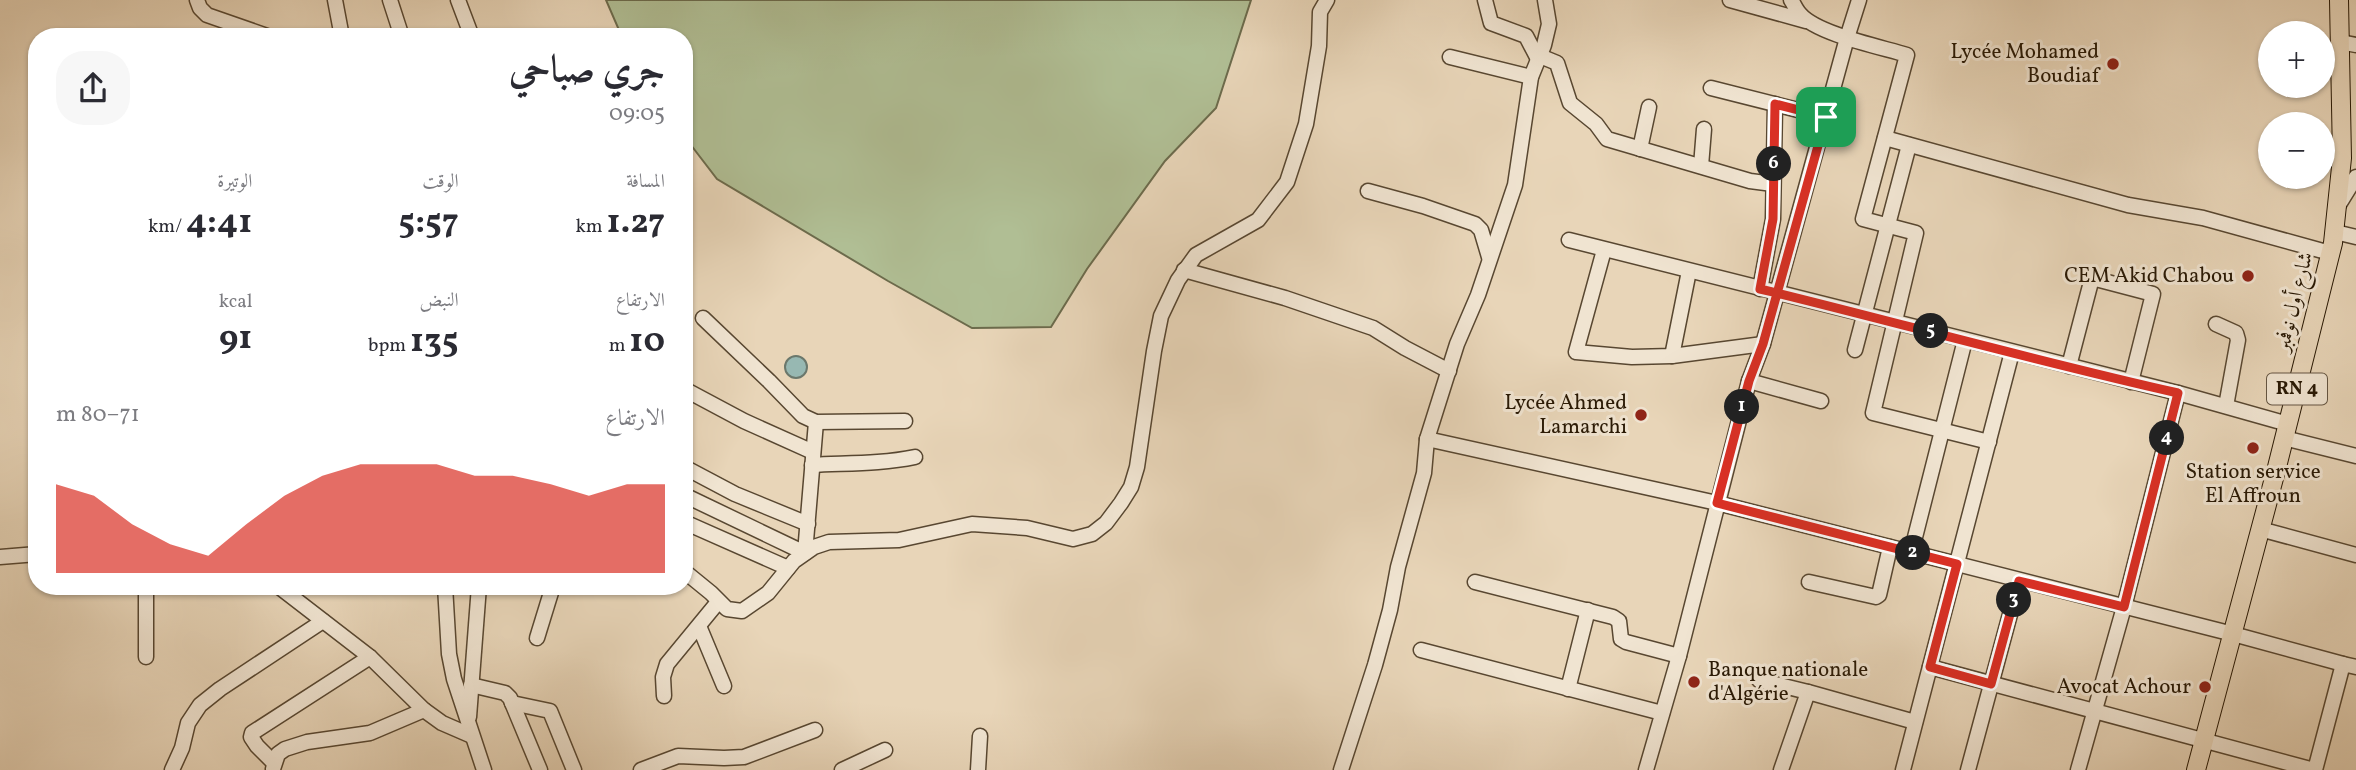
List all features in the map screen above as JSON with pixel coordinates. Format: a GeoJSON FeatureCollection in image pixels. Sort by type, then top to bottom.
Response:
{"type":"FeatureCollection","features":[{"type":"Feature","properties":{"kind":"main road","name":"شارع أول نوفمبر"},"geometry":{"type":"LineString","coordinates":[[2196,770],[2286,431],[2335,232],[2348,44],[2339,0]]}},
{"type":"Feature","properties":{"kind":"street"},"geometry":{"type":"LineString","coordinates":[[197,0],[206,15],[244,28]]}},
{"type":"Feature","properties":{"kind":"street"},"geometry":{"type":"LineString","coordinates":[[335,0],[340,28]]}},
{"type":"Feature","properties":{"kind":"street"},"geometry":{"type":"LineString","coordinates":[[390,0],[399,28]]}},
{"type":"Feature","properties":{"kind":"street"},"geometry":{"type":"LineString","coordinates":[[458,0],[469,28]]}},
{"type":"Feature","properties":{"kind":"street"},"geometry":{"type":"LineString","coordinates":[[693,578],[727,609],[742,611],[768,593],[788,568],[805,553],[829,542],[899,540],[972,524],[1027,528],[1073,539],[1092,534],[1105,523],[1121,503],[1137,467],[1154,351],[1161,316],[1168,298],[1196,255],[1258,220],[1276,200],[1287,182],[1306,124],[1320,46],[1320,12],[1327,0]]}},
{"type":"Feature","properties":{"kind":"street"},"geometry":{"type":"LineString","coordinates":[[1485,0],[1491,23],[1526,36],[1539,58],[1557,63],[1570,103],[1595,124],[1607,139],[1750,181],[1773,184]]}},
{"type":"Feature","properties":{"kind":"street"},"geometry":{"type":"LineString","coordinates":[[1341,770],[1390,610],[1398,567],[1424,472],[1427,439],[1515,185],[1531,77],[1549,23],[1545,0]]}},
{"type":"Feature","properties":{"kind":"street"},"geometry":{"type":"LineString","coordinates":[[1730,0],[1810,22],[1847,38],[1907,55],[1863,219],[1916,233],[1872,413],[1989,442]]}},
{"type":"Feature","properties":{"kind":"street"},"geometry":{"type":"LineString","coordinates":[[1791,0],[1800,14],[1810,22]]}},
{"type":"Feature","properties":{"kind":"street"},"geometry":{"type":"LineString","coordinates":[[1646,770],[1679,656],[1749,381],[1763,344],[1859,0]]}},
{"type":"Feature","properties":{"kind":"street"},"geometry":{"type":"LineString","coordinates":[[1450,57],[1531,77]]}},
{"type":"Feature","properties":{"kind":"street"},"geometry":{"type":"LineString","coordinates":[[1711,88],[1826,117]]}},
{"type":"Feature","properties":{"kind":"street"},"geometry":{"type":"LineString","coordinates":[[1760,289],[1773,219],[1775,104]]}},
{"type":"Feature","properties":{"kind":"street"},"geometry":{"type":"LineString","coordinates":[[1640,149],[1649,107]]}},
{"type":"Feature","properties":{"kind":"street"},"geometry":{"type":"LineString","coordinates":[[1701,166],[1704,129]]}},
{"type":"Feature","properties":{"kind":"street"},"geometry":{"type":"LineString","coordinates":[[1885,138],[2128,205],[2203,218],[2330,253]]}},
{"type":"Feature","properties":{"kind":"street"},"geometry":{"type":"LineString","coordinates":[[1855,350],[1909,145]]}},
{"type":"Feature","properties":{"kind":"street"},"geometry":{"type":"LineString","coordinates":[[2337,207],[2356,177]]}},
{"type":"Feature","properties":{"kind":"street"},"geometry":{"type":"LineString","coordinates":[[1368,191],[1475,224],[1485,239],[1489,260]]}},
{"type":"Feature","properties":{"kind":"street"},"geometry":{"type":"LineString","coordinates":[[2335,232],[2356,237]]}},
{"type":"Feature","properties":{"kind":"street"},"geometry":{"type":"LineString","coordinates":[[1569,240],[2226,406],[2356,456]]}},
{"type":"Feature","properties":{"kind":"street"},"geometry":{"type":"LineString","coordinates":[[1604,250],[1576,352],[1632,357],[1672,356],[1763,344]]}},
{"type":"Feature","properties":{"kind":"street"},"geometry":{"type":"LineString","coordinates":[[1184,270],[1285,298],[1373,328],[1449,371]]}},
{"type":"Feature","properties":{"kind":"street"},"geometry":{"type":"LineString","coordinates":[[1672,356],[1689,271]]}},
{"type":"Feature","properties":{"kind":"street"},"geometry":{"type":"LineString","coordinates":[[2069,366],[2092,278],[2153,294],[2131,382]]}},
{"type":"Feature","properties":{"kind":"street"},"geometry":{"type":"LineString","coordinates":[[703,318],[803,416],[816,422],[905,421]]}},
{"type":"Feature","properties":{"kind":"street"},"geometry":{"type":"LineString","coordinates":[[2216,324],[2236,333],[2238,340],[2226,406]]}},
{"type":"Feature","properties":{"kind":"street"},"geometry":{"type":"LineString","coordinates":[[1911,553],[1965,340]]}},
{"type":"Feature","properties":{"kind":"street"},"geometry":{"type":"LineString","coordinates":[[1903,770],[2012,352]]}},
{"type":"Feature","properties":{"kind":"street"},"geometry":{"type":"LineString","coordinates":[[1749,381],[1821,401]]}},
{"type":"Feature","properties":{"kind":"street"},"geometry":{"type":"LineString","coordinates":[[2078,770],[2124,607],[2178,393]]}},
{"type":"Feature","properties":{"kind":"street"},"geometry":{"type":"LineString","coordinates":[[693,394],[813,458],[882,463],[915,457]]}},
{"type":"Feature","properties":{"kind":"street"},"geometry":{"type":"LineString","coordinates":[[805,553],[816,422]]}},
{"type":"Feature","properties":{"kind":"street"},"geometry":{"type":"LineString","coordinates":[[1427,439],[1717,503],[2349,666],[2314,770],[1930,667]]}},
{"type":"Feature","properties":{"kind":"street"},"geometry":{"type":"LineString","coordinates":[[693,472],[735,494],[808,524]]}},
{"type":"Feature","properties":{"kind":"street"},"geometry":{"type":"LineString","coordinates":[[693,499],[805,553]]}},
{"type":"Feature","properties":{"kind":"street"},"geometry":{"type":"LineString","coordinates":[[693,526],[788,568]]}},
{"type":"Feature","properties":{"kind":"street"},"geometry":{"type":"LineString","coordinates":[[2260,529],[2356,555]]}},
{"type":"Feature","properties":{"kind":"street"},"geometry":{"type":"LineString","coordinates":[[1809,582],[1875,597],[1879,595],[1890,547]]}},
{"type":"Feature","properties":{"kind":"street"},"geometry":{"type":"LineString","coordinates":[[0,557],[28,555]]}},
{"type":"Feature","properties":{"kind":"street"},"geometry":{"type":"LineString","coordinates":[[1968,770],[2019,581]]}},
{"type":"Feature","properties":{"kind":"street"},"geometry":{"type":"LineString","coordinates":[[1475,582],[1617,619],[1621,639],[1626,642],[1679,656]]}},
{"type":"Feature","properties":{"kind":"street"},"geometry":{"type":"LineString","coordinates":[[146,595],[146,657]]}},
{"type":"Feature","properties":{"kind":"street"},"geometry":{"type":"LineString","coordinates":[[290,595],[370,657],[424,710],[442,723],[470,729]]}},
{"type":"Feature","properties":{"kind":"street"},"geometry":{"type":"LineString","coordinates":[[446,595],[449,654],[454,679],[484,770]]}},
{"type":"Feature","properties":{"kind":"street"},"geometry":{"type":"LineString","coordinates":[[470,729],[479,595]]}},
{"type":"Feature","properties":{"kind":"street"},"geometry":{"type":"LineString","coordinates":[[537,638],[550,595]]}},
{"type":"Feature","properties":{"kind":"street"},"geometry":{"type":"LineString","coordinates":[[664,696],[663,677],[667,664],[718,602]]}},
{"type":"Feature","properties":{"kind":"street"},"geometry":{"type":"LineString","coordinates":[[1568,689],[1588,610]]}},
{"type":"Feature","properties":{"kind":"street"},"geometry":{"type":"LineString","coordinates":[[172,770],[182,748],[188,723],[200,705],[323,621]]}},
{"type":"Feature","properties":{"kind":"street"},"geometry":{"type":"LineString","coordinates":[[699,626],[724,686]]}},
{"type":"Feature","properties":{"kind":"street"},"geometry":{"type":"LineString","coordinates":[[1421,650],[1662,713]]}},
{"type":"Feature","properties":{"kind":"street"},"geometry":{"type":"LineString","coordinates":[[274,766],[251,737],[252,733],[370,657]]}},
{"type":"Feature","properties":{"kind":"street"},"geometry":{"type":"LineString","coordinates":[[1759,680],[1915,722]]}},
{"type":"Feature","properties":{"kind":"street"},"geometry":{"type":"LineString","coordinates":[[471,685],[505,693],[512,703],[540,770]]}},
{"type":"Feature","properties":{"kind":"street"},"geometry":{"type":"LineString","coordinates":[[1782,770],[1808,692]]}},
{"type":"Feature","properties":{"kind":"street"},"geometry":{"type":"LineString","coordinates":[[512,703],[550,711],[574,770]]}},
{"type":"Feature","properties":{"kind":"street"},"geometry":{"type":"LineString","coordinates":[[274,766],[278,754],[285,749],[307,742],[370,733],[424,710]]}},
{"type":"Feature","properties":{"kind":"street"},"geometry":{"type":"LineString","coordinates":[[640,770],[678,756],[744,757],[815,730]]}},
{"type":"Feature","properties":{"kind":"street"},"geometry":{"type":"LineString","coordinates":[[978,770],[979,736]]}},
{"type":"Feature","properties":{"kind":"street"},"geometry":{"type":"LineString","coordinates":[[842,770],[885,750]]}},
{"type":"Feature","properties":{"kind":"green space"},"geometry":{"type":"Polygon","coordinates":[[[606,0],[1251,0],[1216,108],[1165,161],[1087,269],[1051,327],[972,328],[717,179],[693,148],[693,28],[618,28],[606,0]]]}},
{"type":"Feature","properties":{"kind":"water"},"geometry":{"type":"Polygon","coordinates":[[[796,356],[804,359],[807,367],[804,375],[796,378],[788,375],[785,367],[788,359],[796,356]]]}},
{"type":"Feature","properties":{"kind":"place","name":"Lycée Mohamed Boudiaf"},"geometry":{"type":"Point","coordinates":[2113,64]}},
{"type":"Feature","properties":{"kind":"place","name":"CEM Akid Chabou"},"geometry":{"type":"Point","coordinates":[2248,276]}},
{"type":"Feature","properties":{"kind":"place","name":"Lycée Ahmed Lamarchi"},"geometry":{"type":"Point","coordinates":[1641,415]}},
{"type":"Feature","properties":{"kind":"place","name":"Station service El Affroun"},"geometry":{"type":"Point","coordinates":[2253,448]}},
{"type":"Feature","properties":{"kind":"place","name":"Banque nationale d'Algérie"},"geometry":{"type":"Point","coordinates":[1694,682]}},
{"type":"Feature","properties":{"kind":"place","name":"Avocat Achour"},"geometry":{"type":"Point","coordinates":[2205,687]}},
{"type":"Feature","properties":{"kind":"route"},"geometry":{"type":"LineString","coordinates":[[1826,117],[1775,104],[1773,219],[1760,289],[1777,293],[1894,322],[2131,382],[2178,393],[2124,607],[2019,581],[1991,684],[1930,667],[1957,564],[1717,503],[1749,381],[1763,344],[1777,293],[1826,117]]}}]}
